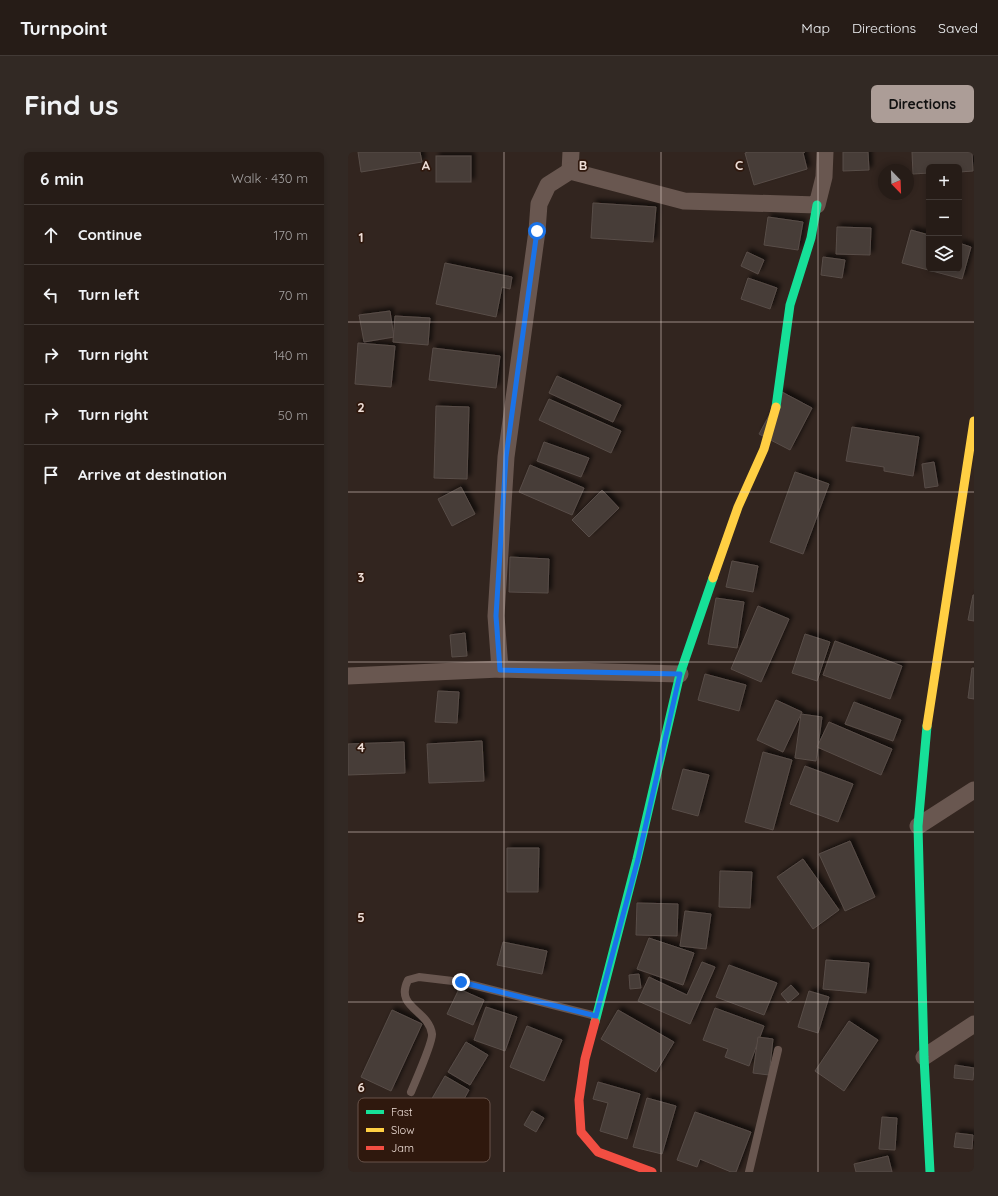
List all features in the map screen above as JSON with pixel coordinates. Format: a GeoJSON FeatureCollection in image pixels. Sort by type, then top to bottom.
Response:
{"type":"FeatureCollection","features":[{"type":"Feature","properties":{"kind":"street"},"geometry":{"type":"LineString","coordinates":[[570,171],[571,152]]}},
{"type":"Feature","properties":{"kind":"street"},"geometry":{"type":"LineString","coordinates":[[652,1172],[598,1152],[581,1132],[579,1100],[585,1060],[638,859],[680,674],[738,507],[764,449],[777,404],[790,305],[811,238],[824,177],[824,152]]}},
{"type":"Feature","properties":{"kind":"street"},"geometry":{"type":"LineString","coordinates":[[500,670],[496,616],[506,457],[537,231],[538,204],[548,185],[570,171],[684,201],[817,205]]}},
{"type":"Feature","properties":{"kind":"street"},"geometry":{"type":"LineString","coordinates":[[930,1172],[924,1057],[918,826],[925,740],[974,421]]}},
{"type":"Feature","properties":{"kind":"street"},"geometry":{"type":"LineString","coordinates":[[348,676],[500,670],[680,674]]}},
{"type":"Feature","properties":{"kind":"street"},"geometry":{"type":"LineString","coordinates":[[918,826],[974,790]]}},
{"type":"Feature","properties":{"kind":"street"},"geometry":{"type":"LineString","coordinates":[[924,1057],[974,1024]]}},
{"type":"Feature","properties":{"kind":"lane"},"geometry":{"type":"LineString","coordinates":[[411,1092],[433,1036],[428,1022],[410,1005],[405,998],[404,988],[408,980],[419,977],[461,982],[596,1016]]}},
{"type":"Feature","properties":{"kind":"lane"},"geometry":{"type":"LineString","coordinates":[[748,1172],[778,1050]]}},
{"type":"Feature","properties":{"kind":"building"},"geometry":{"type":"Polygon","coordinates":[[[358,152],[420,152],[422,162],[361,172],[358,152]]]}},
{"type":"Feature","properties":{"kind":"building"},"geometry":{"type":"Polygon","coordinates":[[[805,152],[803,153],[807,169],[754,185],[745,153],[805,152]]]}},
{"type":"Feature","properties":{"kind":"building"},"geometry":{"type":"Polygon","coordinates":[[[843,152],[868,152],[869,170],[843,171],[843,152]]]}},
{"type":"Feature","properties":{"kind":"building"},"geometry":{"type":"Polygon","coordinates":[[[912,152],[972,152],[973,171],[962,172],[962,164],[926,164],[926,173],[914,174],[914,164],[913,164],[912,152]]]}},
{"type":"Feature","properties":{"kind":"building"},"geometry":{"type":"Polygon","coordinates":[[[436,156],[471,156],[471,182],[436,182],[436,156]]]}},
{"type":"Feature","properties":{"kind":"building"},"geometry":{"type":"Polygon","coordinates":[[[593,203],[656,207],[653,242],[591,238],[593,203]]]}},
{"type":"Feature","properties":{"kind":"building"},"geometry":{"type":"Polygon","coordinates":[[[768,217],[803,222],[798,250],[764,245],[768,217]]]}},
{"type":"Feature","properties":{"kind":"building"},"geometry":{"type":"Polygon","coordinates":[[[837,227],[871,228],[870,255],[836,254],[837,227]]]}},
{"type":"Feature","properties":{"kind":"building"},"geometry":{"type":"Polygon","coordinates":[[[911,230],[926,234],[926,269],[902,263],[911,230]]]}},
{"type":"Feature","properties":{"kind":"building"},"geometry":{"type":"Polygon","coordinates":[[[962,244],[971,247],[962,279],[936,272],[962,272],[962,244]]]}},
{"type":"Feature","properties":{"kind":"building"},"geometry":{"type":"Polygon","coordinates":[[[747,252],[764,260],[758,274],[741,266],[747,252]]]}},
{"type":"Feature","properties":{"kind":"building"},"geometry":{"type":"Polygon","coordinates":[[[823,257],[845,260],[842,278],[821,275],[823,257]]]}},
{"type":"Feature","properties":{"kind":"building"},"geometry":{"type":"Polygon","coordinates":[[[445,263],[512,277],[510,289],[502,287],[496,317],[436,304],[445,263]]]}},
{"type":"Feature","properties":{"kind":"building"},"geometry":{"type":"Polygon","coordinates":[[[748,278],[777,288],[770,309],[741,299],[748,278]]]}},
{"type":"Feature","properties":{"kind":"building"},"geometry":{"type":"Polygon","coordinates":[[[390,311],[394,337],[364,342],[359,315],[390,311]]]}},
{"type":"Feature","properties":{"kind":"building"},"geometry":{"type":"Polygon","coordinates":[[[395,316],[430,318],[428,345],[393,342],[395,316]]]}},
{"type":"Feature","properties":{"kind":"building"},"geometry":{"type":"Polygon","coordinates":[[[358,343],[395,346],[391,387],[355,384],[358,343]]]}},
{"type":"Feature","properties":{"kind":"building"},"geometry":{"type":"Polygon","coordinates":[[[433,348],[500,356],[496,388],[429,380],[433,348]]]}},
{"type":"Feature","properties":{"kind":"building"},"geometry":{"type":"Polygon","coordinates":[[[557,376],[621,405],[613,422],[549,393],[557,376]]]}},
{"type":"Feature","properties":{"kind":"building"},"geometry":{"type":"Polygon","coordinates":[[[782,392],[812,408],[790,450],[759,434],[782,392]]]}},
{"type":"Feature","properties":{"kind":"building"},"geometry":{"type":"Polygon","coordinates":[[[549,399],[621,431],[611,453],[539,420],[549,399]]]}},
{"type":"Feature","properties":{"kind":"building"},"geometry":{"type":"Polygon","coordinates":[[[436,406],[469,407],[467,479],[434,478],[436,406]]]}},
{"type":"Feature","properties":{"kind":"building"},"geometry":{"type":"Polygon","coordinates":[[[852,427],[919,437],[913,476],[884,471],[884,467],[846,461],[852,427]]]}},
{"type":"Feature","properties":{"kind":"building"},"geometry":{"type":"Polygon","coordinates":[[[544,442],[589,458],[581,477],[537,461],[544,442]]]}},
{"type":"Feature","properties":{"kind":"building"},"geometry":{"type":"Polygon","coordinates":[[[934,462],[938,486],[925,488],[922,464],[934,462]]]}},
{"type":"Feature","properties":{"kind":"building"},"geometry":{"type":"Polygon","coordinates":[[[530,465],[584,488],[572,515],[519,492],[530,465]]]}},
{"type":"Feature","properties":{"kind":"building"},"geometry":{"type":"Polygon","coordinates":[[[795,472],[829,484],[803,554],[770,542],[795,472]]]}},
{"type":"Feature","properties":{"kind":"building"},"geometry":{"type":"Polygon","coordinates":[[[461,487],[475,514],[452,526],[438,499],[461,487]]]}},
{"type":"Feature","properties":{"kind":"building"},"geometry":{"type":"Polygon","coordinates":[[[602,490],[619,508],[589,537],[572,520],[602,490]]]}},
{"type":"Feature","properties":{"kind":"building"},"geometry":{"type":"Polygon","coordinates":[[[510,557],[549,559],[548,593],[509,592],[510,557]]]}},
{"type":"Feature","properties":{"kind":"building"},"geometry":{"type":"Polygon","coordinates":[[[732,561],[758,566],[753,592],[726,587],[732,561]]]}},
{"type":"Feature","properties":{"kind":"building"},"geometry":{"type":"Polygon","coordinates":[[[974,595],[974,621],[968,620],[974,595]]]}},
{"type":"Feature","properties":{"kind":"building"},"geometry":{"type":"Polygon","coordinates":[[[716,598],[744,602],[737,648],[708,644],[716,598]]]}},
{"type":"Feature","properties":{"kind":"building"},"geometry":{"type":"Polygon","coordinates":[[[758,606],[789,619],[761,682],[731,669],[758,606]]]}},
{"type":"Feature","properties":{"kind":"building"},"geometry":{"type":"Polygon","coordinates":[[[465,633],[467,656],[452,657],[450,635],[465,633]]]}},
{"type":"Feature","properties":{"kind":"building"},"geometry":{"type":"Polygon","coordinates":[[[805,634],[830,642],[817,681],[792,673],[805,634]]]}},
{"type":"Feature","properties":{"kind":"building"},"geometry":{"type":"Polygon","coordinates":[[[835,641],[902,666],[890,699],[823,675],[835,641]]]}},
{"type":"Feature","properties":{"kind":"building"},"geometry":{"type":"Polygon","coordinates":[[[972,668],[974,668],[974,699],[968,698],[972,668]]]}},
{"type":"Feature","properties":{"kind":"building"},"geometry":{"type":"Polygon","coordinates":[[[705,674],[746,685],[739,711],[698,700],[705,674]]]}},
{"type":"Feature","properties":{"kind":"building"},"geometry":{"type":"Polygon","coordinates":[[[438,691],[459,692],[457,723],[435,722],[438,691]]]}},
{"type":"Feature","properties":{"kind":"building"},"geometry":{"type":"Polygon","coordinates":[[[776,700],[802,712],[783,752],[757,740],[776,700]]]}},
{"type":"Feature","properties":{"kind":"building"},"geometry":{"type":"Polygon","coordinates":[[[854,702],[901,720],[893,741],[845,724],[854,702]]]}},
{"type":"Feature","properties":{"kind":"building"},"geometry":{"type":"Polygon","coordinates":[[[801,714],[822,717],[816,761],[795,758],[801,714]]]}},
{"type":"Feature","properties":{"kind":"building"},"geometry":{"type":"Polygon","coordinates":[[[829,722],[892,749],[881,775],[817,747],[829,722]]]}},
{"type":"Feature","properties":{"kind":"building"},"geometry":{"type":"Polygon","coordinates":[[[482,741],[484,781],[429,783],[427,744],[482,741]]]}},
{"type":"Feature","properties":{"kind":"building"},"geometry":{"type":"Polygon","coordinates":[[[404,742],[405,773],[348,775],[348,744],[404,742]]]}},
{"type":"Feature","properties":{"kind":"building"},"geometry":{"type":"Polygon","coordinates":[[[763,752],[792,760],[773,830],[745,822],[763,752]]]}},
{"type":"Feature","properties":{"kind":"building"},"geometry":{"type":"Polygon","coordinates":[[[805,766],[853,784],[838,822],[790,804],[805,766]]]}},
{"type":"Feature","properties":{"kind":"building"},"geometry":{"type":"Polygon","coordinates":[[[683,769],[709,775],[698,816],[672,809],[683,769]]]}},
{"type":"Feature","properties":{"kind":"building"},"geometry":{"type":"Polygon","coordinates":[[[850,841],[875,897],[845,911],[819,854],[850,841]]]}},
{"type":"Feature","properties":{"kind":"building"},"geometry":{"type":"Polygon","coordinates":[[[507,848],[539,848],[538,892],[507,892],[507,848]]]}},
{"type":"Feature","properties":{"kind":"building"},"geometry":{"type":"Polygon","coordinates":[[[803,859],[839,910],[813,929],[777,877],[803,859]]]}},
{"type":"Feature","properties":{"kind":"building"},"geometry":{"type":"Polygon","coordinates":[[[720,871],[752,872],[750,908],[719,907],[720,871]]]}},
{"type":"Feature","properties":{"kind":"building"},"geometry":{"type":"Polygon","coordinates":[[[637,903],[678,904],[677,936],[636,935],[637,903]]]}},
{"type":"Feature","properties":{"kind":"building"},"geometry":{"type":"Polygon","coordinates":[[[685,911],[711,914],[706,949],[680,946],[685,911]]]}},
{"type":"Feature","properties":{"kind":"building"},"geometry":{"type":"Polygon","coordinates":[[[649,938],[694,953],[683,985],[637,969],[649,938]]]}},
{"type":"Feature","properties":{"kind":"building"},"geometry":{"type":"Polygon","coordinates":[[[503,942],[547,951],[542,974],[497,965],[503,942]]]}},
{"type":"Feature","properties":{"kind":"building"},"geometry":{"type":"Polygon","coordinates":[[[826,960],[869,963],[866,993],[823,989],[826,960]]]}},
{"type":"Feature","properties":{"kind":"building"},"geometry":{"type":"Polygon","coordinates":[[[702,962],[715,967],[690,1024],[638,1001],[649,977],[687,995],[702,962]]]}},
{"type":"Feature","properties":{"kind":"building"},"geometry":{"type":"Polygon","coordinates":[[[729,965],[777,983],[764,1015],[716,997],[729,965]]]}},
{"type":"Feature","properties":{"kind":"building"},"geometry":{"type":"Polygon","coordinates":[[[639,974],[641,988],[630,989],[629,975],[639,974]]]}},
{"type":"Feature","properties":{"kind":"building"},"geometry":{"type":"Polygon","coordinates":[[[791,985],[799,994],[788,1003],[781,994],[791,985]]]}},
{"type":"Feature","properties":{"kind":"building"},"geometry":{"type":"Polygon","coordinates":[[[459,989],[484,1000],[473,1025],[447,1014],[459,989]]]}},
{"type":"Feature","properties":{"kind":"building"},"geometry":{"type":"Polygon","coordinates":[[[809,991],[829,997],[818,1033],[798,1027],[809,991]]]}},
{"type":"Feature","properties":{"kind":"building"},"geometry":{"type":"Polygon","coordinates":[[[486,1007],[517,1017],[505,1051],[474,1040],[486,1007]]]}},
{"type":"Feature","properties":{"kind":"building"},"geometry":{"type":"Polygon","coordinates":[[[715,1008],[764,1026],[749,1066],[725,1057],[728,1049],[703,1040],[715,1008]]]}},
{"type":"Feature","properties":{"kind":"building"},"geometry":{"type":"Polygon","coordinates":[[[392,1010],[422,1024],[391,1091],[361,1077],[392,1010]]]}},
{"type":"Feature","properties":{"kind":"building"},"geometry":{"type":"Polygon","coordinates":[[[618,1010],[674,1042],[656,1072],[601,1039],[618,1010]]]}},
{"type":"Feature","properties":{"kind":"building"},"geometry":{"type":"Polygon","coordinates":[[[849,1021],[878,1040],[844,1091],[815,1071],[849,1021]]]}},
{"type":"Feature","properties":{"kind":"building"},"geometry":{"type":"Polygon","coordinates":[[[527,1026],[562,1040],[544,1081],[510,1067],[527,1026]]]}},
{"type":"Feature","properties":{"kind":"building"},"geometry":{"type":"Polygon","coordinates":[[[758,1037],[773,1039],[769,1075],[753,1073],[758,1037]]]}},
{"type":"Feature","properties":{"kind":"building"},"geometry":{"type":"Polygon","coordinates":[[[466,1042],[488,1055],[470,1085],[448,1072],[466,1042]]]}},
{"type":"Feature","properties":{"kind":"building"},"geometry":{"type":"Polygon","coordinates":[[[955,1065],[974,1068],[973,1080],[954,1078],[955,1065]]]}},
{"type":"Feature","properties":{"kind":"building"},"geometry":{"type":"Polygon","coordinates":[[[445,1076],[469,1090],[465,1098],[432,1098],[445,1076]]]}},
{"type":"Feature","properties":{"kind":"building"},"geometry":{"type":"Polygon","coordinates":[[[598,1082],[640,1094],[627,1139],[600,1131],[608,1103],[593,1099],[598,1082]]]}},
{"type":"Feature","properties":{"kind":"building"},"geometry":{"type":"Polygon","coordinates":[[[647,1098],[676,1106],[662,1154],[633,1147],[647,1098]]]}},
{"type":"Feature","properties":{"kind":"building"},"geometry":{"type":"Polygon","coordinates":[[[532,1111],[544,1118],[536,1132],[524,1125],[532,1111]]]}},
{"type":"Feature","properties":{"kind":"building"},"geometry":{"type":"Polygon","coordinates":[[[695,1112],[751,1132],[736,1172],[731,1172],[700,1159],[697,1167],[677,1160],[695,1112]]]}},
{"type":"Feature","properties":{"kind":"building"},"geometry":{"type":"Polygon","coordinates":[[[882,1117],[897,1118],[895,1150],[879,1149],[882,1117]]]}},
{"type":"Feature","properties":{"kind":"building"},"geometry":{"type":"Polygon","coordinates":[[[956,1133],[973,1135],[972,1149],[954,1147],[956,1133]]]}},
{"type":"Feature","properties":{"kind":"building"},"geometry":{"type":"Polygon","coordinates":[[[888,1156],[892,1172],[856,1172],[854,1164],[888,1156]]]}},
{"type":"Feature","properties":{"kind":"traffic: fast"},"geometry":{"type":"LineString","coordinates":[[776,407],[790,305],[811,238],[817,205]]}},
{"type":"Feature","properties":{"kind":"traffic: fast"},"geometry":{"type":"LineString","coordinates":[[595,1022],[637,859],[680,674],[713,578]]}},
{"type":"Feature","properties":{"kind":"traffic: fast"},"geometry":{"type":"LineString","coordinates":[[927,726],[918,826],[924,1057],[930,1172]]}},
{"type":"Feature","properties":{"kind":"traffic: slow"},"geometry":{"type":"LineString","coordinates":[[713,578],[738,507],[764,449],[776,407]]}},
{"type":"Feature","properties":{"kind":"traffic: slow"},"geometry":{"type":"LineString","coordinates":[[927,726],[974,421]]}},
{"type":"Feature","properties":{"kind":"traffic: jam"},"geometry":{"type":"LineString","coordinates":[[595,1022],[585,1059],[579,1100],[581,1132],[598,1152],[652,1172]]}},
{"type":"Feature","properties":{"kind":"route"},"geometry":{"type":"LineString","coordinates":[[461,982],[596,1016],[638,859],[680,674],[500,670],[496,616],[506,457],[537,231]]}}]}
